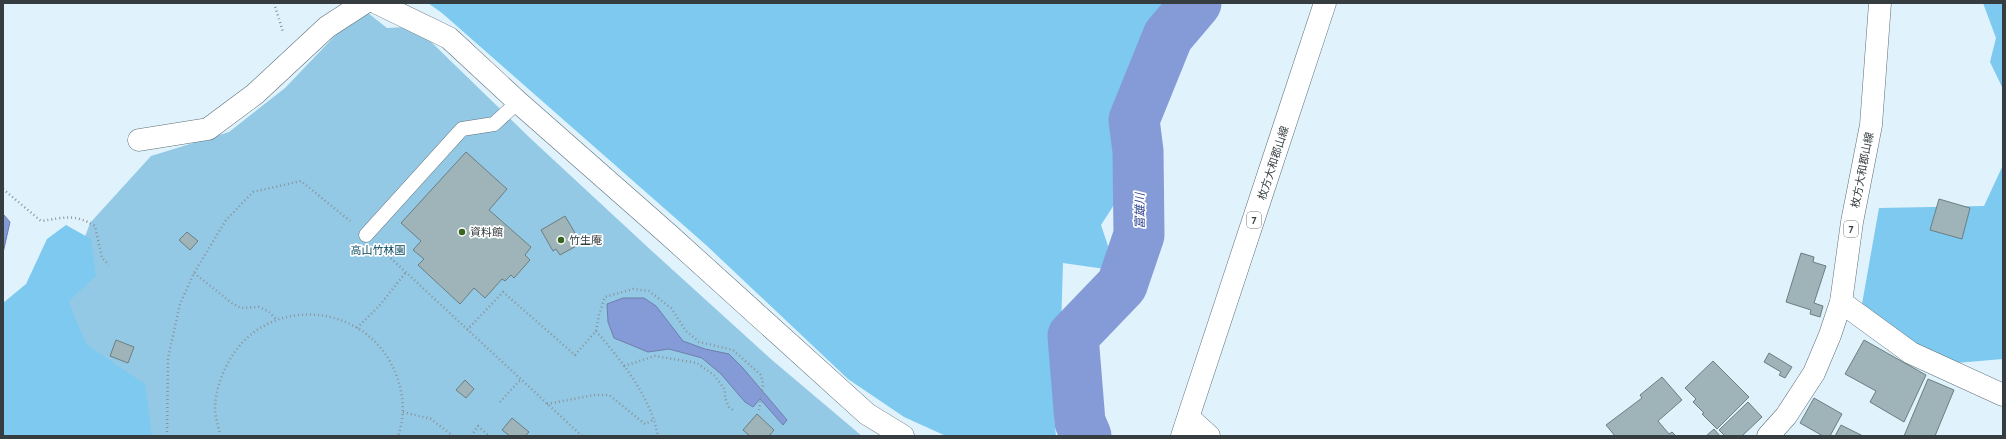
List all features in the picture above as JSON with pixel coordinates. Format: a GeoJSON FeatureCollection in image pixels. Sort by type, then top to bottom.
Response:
{"type":"FeatureCollection","features":[{"type":"Feature","properties":{"kind":"street"},"geometry":{"type":"LineString","coordinates":[[139,140],[208,129],[255,94],[327,27],[364,3]]}},
{"type":"Feature","properties":{"kind":"street"},"geometry":{"type":"LineString","coordinates":[[377,3],[449,38],[518,102],[668,234],[867,414],[903,436]]}},
{"type":"Feature","properties":{"kind":"street","name":"枚方大和郡山線"},"geometry":{"type":"LineString","coordinates":[[1185,427],[1325,3]]}},
{"type":"Feature","properties":{"kind":"street","name":"枚方大和郡山線"},"geometry":{"type":"LineString","coordinates":[[1768,436],[1786,416],[1814,373],[1830,335],[1841,302],[1852,222],[1871,125],[1880,3]]}},
{"type":"Feature","properties":{"kind":"street"},"geometry":{"type":"LineString","coordinates":[[1841,302],[1911,353],[2003,395]]}},
{"type":"Feature","properties":{"kind":"street"},"geometry":{"type":"LineString","coordinates":[[1185,427],[1209,436]]}},
{"type":"Feature","properties":{"kind":"lane"},"geometry":{"type":"LineString","coordinates":[[366,235],[462,129],[494,124],[518,102]]}},
{"type":"Feature","properties":{"kind":"path"},"geometry":{"type":"LineString","coordinates":[[274,3],[285,37]]}},
{"type":"Feature","properties":{"kind":"path"},"geometry":{"type":"LineString","coordinates":[[167,436],[168,358],[180,304],[194,273],[226,220],[253,192],[301,181],[366,235],[582,436]]}},
{"type":"Feature","properties":{"kind":"path"},"geometry":{"type":"LineString","coordinates":[[3,189],[41,221],[71,217],[83,218],[95,226],[102,258],[109,265]]}},
{"type":"Feature","properties":{"kind":"path"},"geometry":{"type":"LineString","coordinates":[[357,328],[380,305],[406,272]]}},
{"type":"Feature","properties":{"kind":"path"},"geometry":{"type":"LineString","coordinates":[[194,273],[233,304],[241,308],[259,307],[269,312],[277,320]]}},
{"type":"Feature","properties":{"kind":"path"},"geometry":{"type":"LineString","coordinates":[[467,330],[504,292],[575,355],[596,331],[605,297],[633,289],[649,291],[671,308],[686,331],[699,342],[733,350],[761,375],[763,384],[759,410]]}},
{"type":"Feature","properties":{"kind":"path"},"geometry":{"type":"LineString","coordinates":[[220,436],[215,409],[220,379],[234,352],[255,330],[284,317],[315,314],[346,320],[372,337],[392,362],[403,392],[403,423],[398,436]]}},
{"type":"Feature","properties":{"kind":"path"},"geometry":{"type":"LineString","coordinates":[[596,331],[624,366],[639,388],[655,419],[658,436]]}},
{"type":"Feature","properties":{"kind":"path"},"geometry":{"type":"LineString","coordinates":[[624,366],[655,356],[697,363],[715,376],[725,390],[725,398],[729,407],[734,411]]}},
{"type":"Feature","properties":{"kind":"path"},"geometry":{"type":"LineString","coordinates":[[500,402],[521,379]]}},
{"type":"Feature","properties":{"kind":"path"},"geometry":{"type":"LineString","coordinates":[[547,404],[609,395],[645,424],[655,419]]}},
{"type":"Feature","properties":{"kind":"path"},"geometry":{"type":"LineString","coordinates":[[403,412],[432,419],[453,436]]}},
{"type":"Feature","properties":{"kind":"path"},"geometry":{"type":"LineString","coordinates":[[471,436],[478,426],[489,436]]}},
{"type":"Feature","properties":{"kind":"green space","name":"高山竹林園"},"geometry":{"type":"Polygon","coordinates":[[[368,13],[387,28],[406,27],[424,35],[530,138],[653,252],[772,360],[862,436],[130,436],[3,416],[71,275],[90,223],[151,156],[229,132],[285,88],[350,20],[368,13]]]}},
{"type":"Feature","properties":{"kind":"shaded area"},"geometry":{"type":"Polygon","coordinates":[[[428,3],[1178,3],[1130,74],[1112,134],[1124,185],[1101,225],[1108,246],[1105,269],[1063,263],[1061,328],[1066,386],[1054,416],[1056,436],[946,436],[904,417],[848,379],[706,245],[442,13],[428,3]]]}},
{"type":"Feature","properties":{"kind":"shaded area"},"geometry":{"type":"Polygon","coordinates":[[[1983,3],[2003,3],[2003,89],[1990,62],[1996,38],[1983,3]]]}},
{"type":"Feature","properties":{"kind":"shaded area"},"geometry":{"type":"Polygon","coordinates":[[[2003,165],[2003,359],[1956,363],[1909,340],[1862,304],[1879,208],[1984,206],[2003,165]]]}},
{"type":"Feature","properties":{"kind":"shaded area"},"geometry":{"type":"Polygon","coordinates":[[[3,214],[10,222],[3,253],[3,214]]]}},
{"type":"Feature","properties":{"kind":"shaded area"},"geometry":{"type":"Polygon","coordinates":[[[66,225],[91,239],[96,276],[69,301],[74,316],[87,345],[145,384],[152,436],[3,436],[3,303],[26,284],[47,239],[66,225]]]}},
{"type":"Feature","properties":{"kind":"shaded area"},"geometry":{"type":"Polygon","coordinates":[[[623,298],[644,298],[656,306],[683,341],[705,349],[729,354],[787,420],[783,425],[760,399],[753,407],[745,402],[721,374],[702,358],[669,349],[648,352],[614,338],[608,322],[607,304],[623,298]]]}},
{"type":"Feature","properties":{"kind":"building","name":"資料館"},"geometry":{"type":"Polygon","coordinates":[[[466,152],[507,189],[489,210],[531,247],[525,255],[530,260],[514,278],[511,275],[505,281],[502,279],[485,298],[474,288],[460,304],[418,265],[424,259],[413,250],[421,241],[401,223],[466,152]]]}},
{"type":"Feature","properties":{"kind":"building"},"geometry":{"type":"Polygon","coordinates":[[[1939,199],[1970,208],[1962,239],[1930,230],[1939,199]]]}},
{"type":"Feature","properties":{"kind":"building","name":"竹生庵"},"geometry":{"type":"Polygon","coordinates":[[[565,216],[575,233],[572,235],[578,245],[560,255],[556,249],[553,251],[541,230],[565,216]]]}},
{"type":"Feature","properties":{"kind":"building"},"geometry":{"type":"Polygon","coordinates":[[[187,232],[198,241],[190,250],[179,240],[187,232]]]}},
{"type":"Feature","properties":{"kind":"building"},"geometry":{"type":"Polygon","coordinates":[[[1801,253],[1814,257],[1813,262],[1826,266],[1814,303],[1823,306],[1820,317],[1810,314],[1811,310],[1786,302],[1801,253]]]}},
{"type":"Feature","properties":{"kind":"building"},"geometry":{"type":"Polygon","coordinates":[[[116,340],[134,347],[128,363],[110,356],[116,340]]]}},
{"type":"Feature","properties":{"kind":"building"},"geometry":{"type":"Polygon","coordinates":[[[1864,340],[1926,375],[1904,422],[1870,402],[1876,391],[1845,374],[1864,340]]]}},
{"type":"Feature","properties":{"kind":"building"},"geometry":{"type":"Polygon","coordinates":[[[1769,353],[1792,367],[1785,378],[1779,375],[1781,372],[1764,362],[1769,353]]]}},
{"type":"Feature","properties":{"kind":"building"},"geometry":{"type":"Polygon","coordinates":[[[1713,361],[1749,397],[1717,429],[1702,414],[1704,413],[1693,402],[1696,399],[1685,388],[1713,361]]]}},
{"type":"Feature","properties":{"kind":"building"},"geometry":{"type":"Polygon","coordinates":[[[1662,377],[1682,400],[1658,421],[1669,434],[1672,432],[1676,436],[1615,436],[1606,425],[1642,398],[1640,395],[1662,377]]]}},
{"type":"Feature","properties":{"kind":"building"},"geometry":{"type":"Polygon","coordinates":[[[1928,379],[1954,390],[1935,436],[1904,436],[1928,379]]]}},
{"type":"Feature","properties":{"kind":"building"},"geometry":{"type":"Polygon","coordinates":[[[465,380],[474,389],[466,398],[456,390],[465,380]]]}},
{"type":"Feature","properties":{"kind":"building"},"geometry":{"type":"Polygon","coordinates":[[[1814,398],[1842,414],[1830,436],[1823,436],[1800,423],[1814,398]]]}},
{"type":"Feature","properties":{"kind":"building"},"geometry":{"type":"Polygon","coordinates":[[[1748,402],[1762,417],[1742,436],[1725,436],[1719,430],[1748,402]]]}},
{"type":"Feature","properties":{"kind":"building"},"geometry":{"type":"Polygon","coordinates":[[[757,414],[774,430],[769,436],[750,436],[743,430],[757,414]]]}},
{"type":"Feature","properties":{"kind":"building"},"geometry":{"type":"Polygon","coordinates":[[[512,418],[529,432],[525,436],[510,436],[502,430],[512,418]]]}},
{"type":"Feature","properties":{"kind":"building"},"geometry":{"type":"Polygon","coordinates":[[[1841,425],[1863,436],[1835,436],[1841,425]]]}},
{"type":"Feature","properties":{"kind":"building"},"geometry":{"type":"Polygon","coordinates":[[[1714,429],[1720,436],[1706,436],[1714,429]]]}},
{"type":"Feature","properties":{"kind":"waterway","name":"富雄川"},"geometry":{"type":"LineString","coordinates":[[1086,436],[1080,422],[1073,336],[1122,285],[1139,235],[1138,151],[1134,120],[1168,36],[1196,3]]}},
{"type":"Feature","properties":{"kind":"place","name":"資料館"},"geometry":{"type":"Point","coordinates":[462,232]}},
{"type":"Feature","properties":{"kind":"place","name":"竹生庵"},"geometry":{"type":"Point","coordinates":[561,240]}}]}
